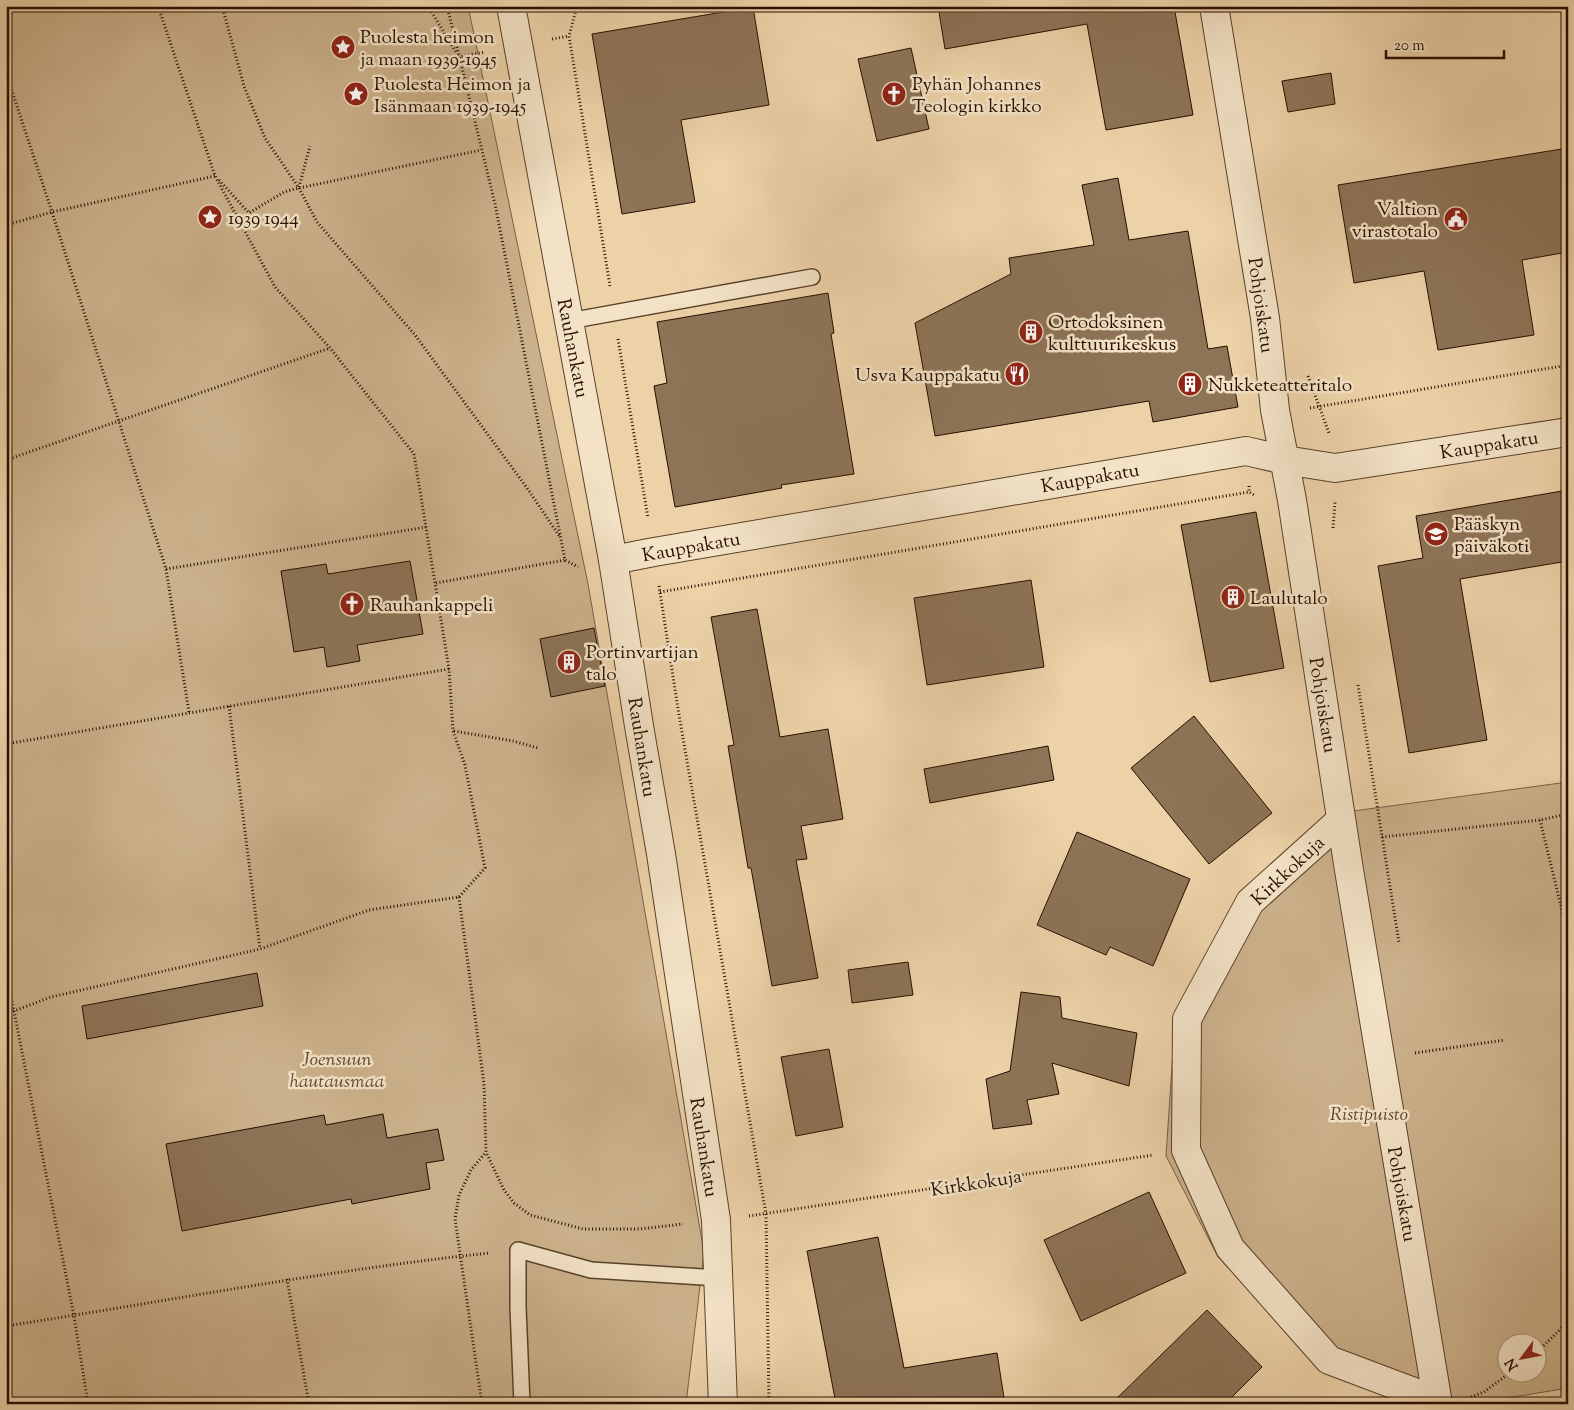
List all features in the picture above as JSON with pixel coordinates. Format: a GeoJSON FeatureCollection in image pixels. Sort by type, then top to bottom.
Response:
{"type":"FeatureCollection","features":[{"type":"Feature","properties":{"kind":"street","name":"Rauhankatu"},"geometry":{"type":"LineString","coordinates":[[511,6],[613,560],[661,854],[716,1220],[723,1404]]}},
{"type":"Feature","properties":{"kind":"street","name":"Pohjoiskatu"},"geometry":{"type":"LineString","coordinates":[[1214,6],[1265,318],[1275,410],[1285,460],[1341,820],[1438,1403]]}},
{"type":"Feature","properties":{"kind":"street","name":"Kauppakatu"},"geometry":{"type":"LineString","coordinates":[[613,560],[1246,451],[1334,468],[1568,432]]}},
{"type":"Feature","properties":{"kind":"street","name":"Kirkkokuja"},"geometry":{"type":"LineString","coordinates":[[1341,820],[1250,902],[1186,1018],[1186,1150],[1230,1248],[1329,1360],[1438,1403]]}},
{"type":"Feature","properties":{"kind":"lane"},"geometry":{"type":"LineString","coordinates":[[569,321],[812,277]]}},
{"type":"Feature","properties":{"kind":"lane"},"geometry":{"type":"LineString","coordinates":[[522,1404],[518,1250],[591,1270],[719,1278]]}},
{"type":"Feature","properties":{"kind":"path"},"geometry":{"type":"LineString","coordinates":[[6,1012],[14,1011],[52,997],[260,949],[369,910],[459,898],[485,868],[465,765],[453,730],[450,670],[414,454],[330,348],[275,286],[215,176],[158,6]]}},
{"type":"Feature","properties":{"kind":"path"},"geometry":{"type":"LineString","coordinates":[[222,6],[244,86],[264,138],[299,188],[317,222],[415,335],[527,488],[560,537]]}},
{"type":"Feature","properties":{"kind":"path"},"geometry":{"type":"LineString","coordinates":[[428,6],[458,57]]}},
{"type":"Feature","properties":{"kind":"path"},"geometry":{"type":"LineString","coordinates":[[447,6],[496,213],[564,560]]}},
{"type":"Feature","properties":{"kind":"path"},"geometry":{"type":"LineString","coordinates":[[577,6],[569,36],[654,552],[680,725],[766,1214],[769,1404]]}},
{"type":"Feature","properties":{"kind":"path"},"geometry":{"type":"LineString","coordinates":[[6,73],[166,569],[188,712]]}},
{"type":"Feature","properties":{"kind":"path"},"geometry":{"type":"LineString","coordinates":[[299,188],[310,146]]}},
{"type":"Feature","properties":{"kind":"path"},"geometry":{"type":"LineString","coordinates":[[215,176],[249,213],[284,192],[481,150]]}},
{"type":"Feature","properties":{"kind":"path"},"geometry":{"type":"LineString","coordinates":[[6,225],[52,212],[215,176]]}},
{"type":"Feature","properties":{"kind":"path"},"geometry":{"type":"LineString","coordinates":[[6,460],[330,348]]}},
{"type":"Feature","properties":{"kind":"path"},"geometry":{"type":"LineString","coordinates":[[1320,407],[1568,365]]}},
{"type":"Feature","properties":{"kind":"path"},"geometry":{"type":"LineString","coordinates":[[660,592],[1249,492]]}},
{"type":"Feature","properties":{"kind":"path"},"geometry":{"type":"LineString","coordinates":[[166,569],[427,527]]}},
{"type":"Feature","properties":{"kind":"path"},"geometry":{"type":"LineString","coordinates":[[436,583],[564,560],[579,567],[613,560]]}},
{"type":"Feature","properties":{"kind":"path"},"geometry":{"type":"LineString","coordinates":[[6,744],[188,712],[450,670]]}},
{"type":"Feature","properties":{"kind":"path"},"geometry":{"type":"LineString","coordinates":[[229,706],[260,949]]}},
{"type":"Feature","properties":{"kind":"path"},"geometry":{"type":"LineString","coordinates":[[453,730],[513,741],[538,748]]}},
{"type":"Feature","properties":{"kind":"path"},"geometry":{"type":"LineString","coordinates":[[1382,837],[1540,820],[1568,814]]}},
{"type":"Feature","properties":{"kind":"path"},"geometry":{"type":"LineString","coordinates":[[1540,820],[1566,927]]}},
{"type":"Feature","properties":{"kind":"path"},"geometry":{"type":"LineString","coordinates":[[459,898],[484,1084],[486,1152],[471,1170],[459,1194],[455,1219],[482,1404]]}},
{"type":"Feature","properties":{"kind":"path"},"geometry":{"type":"LineString","coordinates":[[6,970],[74,1316],[88,1404]]}},
{"type":"Feature","properties":{"kind":"path"},"geometry":{"type":"LineString","coordinates":[[1416,1053],[1504,1040]]}},
{"type":"Feature","properties":{"kind":"path","name":"Kirkkokuja"},"geometry":{"type":"LineString","coordinates":[[486,1152],[504,1190],[514,1203],[530,1215],[584,1230],[640,1229],[766,1214],[1186,1150]]}},
{"type":"Feature","properties":{"kind":"path"},"geometry":{"type":"LineString","coordinates":[[6,1326],[287,1279],[460,1256]]}},
{"type":"Feature","properties":{"kind":"path"},"geometry":{"type":"LineString","coordinates":[[287,1279],[309,1404]]}},
{"type":"Feature","properties":{"kind":"path"},"geometry":{"type":"LineString","coordinates":[[1546,1343],[1568,1322]]}},
{"type":"Feature","properties":{"kind":"path"},"geometry":{"type":"LineString","coordinates":[[1438,1403],[1472,1397],[1484,1392],[1498,1382]]}},
{"type":"Feature","properties":{"kind":"green space","name":"Joensuun hautausmaa"},"geometry":{"type":"Polygon","coordinates":[[[6,6],[468,6],[588,584],[704,1252],[686,1404],[6,1404],[6,6]]]}},
{"type":"Feature","properties":{"kind":"green space","name":"Ristipuisto"},"geometry":{"type":"Polygon","coordinates":[[[1568,782],[1568,1388],[1471,1404],[1405,1404],[1323,1369],[1218,1257],[1166,1156],[1175,1021],[1331,814],[1568,782]]]}},
{"type":"Feature","properties":{"kind":"building"},"geometry":{"type":"Polygon","coordinates":[[[938,6],[1174,6],[1193,115],[1106,130],[1087,24],[945,49],[938,6]]]}},
{"type":"Feature","properties":{"kind":"building"},"geometry":{"type":"Polygon","coordinates":[[[753,7],[769,105],[681,120],[695,202],[622,214],[592,34],[753,7]]]}},
{"type":"Feature","properties":{"kind":"building","name":"Pyhän Johannes Teologin kirkko"},"geometry":{"type":"Polygon","coordinates":[[[911,48],[929,129],[877,141],[858,59],[911,48]]]}},
{"type":"Feature","properties":{"kind":"building"},"geometry":{"type":"Polygon","coordinates":[[[1331,73],[1335,104],[1288,112],[1282,81],[1331,73]]]}},
{"type":"Feature","properties":{"kind":"building","name":"Valtion virastotalo"},"geometry":{"type":"Polygon","coordinates":[[[1568,148],[1568,252],[1522,260],[1534,335],[1438,350],[1424,271],[1354,283],[1338,185],[1568,148]]]}},
{"type":"Feature","properties":{"kind":"building","name":"Ortodoksinen kulttuurikeskus"},"geometry":{"type":"Polygon","coordinates":[[[1118,178],[1129,240],[1188,231],[1208,349],[1227,346],[1238,407],[1153,422],[1149,401],[935,436],[915,323],[1011,274],[1009,258],[1094,245],[1082,185],[1118,178]]]}},
{"type":"Feature","properties":{"kind":"building"},"geometry":{"type":"Polygon","coordinates":[[[828,293],[834,333],[831,334],[854,474],[781,485],[782,488],[675,507],[654,386],[667,383],[657,322],[828,293]]]}},
{"type":"Feature","properties":{"kind":"building"},"geometry":{"type":"Polygon","coordinates":[[[1568,490],[1568,561],[1460,579],[1487,740],[1409,753],[1378,566],[1423,558],[1416,516],[1568,490]]]}},
{"type":"Feature","properties":{"kind":"building","name":"Laulutalo"},"geometry":{"type":"Polygon","coordinates":[[[1256,512],[1284,668],[1210,682],[1181,525],[1256,512]]]}},
{"type":"Feature","properties":{"kind":"building","name":"Rauhankappeli"},"geometry":{"type":"Polygon","coordinates":[[[410,561],[423,634],[357,645],[360,661],[327,667],[324,647],[294,652],[281,571],[326,564],[328,574],[410,561]]]}},
{"type":"Feature","properties":{"kind":"building"},"geometry":{"type":"Polygon","coordinates":[[[1031,580],[1044,667],[927,685],[914,598],[1031,580]]]}},
{"type":"Feature","properties":{"kind":"building"},"geometry":{"type":"Polygon","coordinates":[[[757,609],[780,737],[828,729],[843,819],[801,826],[807,859],[796,860],[818,978],[772,986],[751,868],[748,868],[728,746],[734,745],[711,617],[757,609]]]}},
{"type":"Feature","properties":{"kind":"building","name":"Portinvartijan talo"},"geometry":{"type":"Polygon","coordinates":[[[594,628],[605,686],[551,697],[540,639],[594,628]]]}},
{"type":"Feature","properties":{"kind":"building"},"geometry":{"type":"Polygon","coordinates":[[[1194,716],[1272,813],[1209,864],[1131,768],[1194,716]]]}},
{"type":"Feature","properties":{"kind":"building"},"geometry":{"type":"Polygon","coordinates":[[[1048,746],[1054,780],[930,803],[924,769],[1048,746]]]}},
{"type":"Feature","properties":{"kind":"building"},"geometry":{"type":"Polygon","coordinates":[[[1077,832],[1190,879],[1153,966],[1110,947],[1106,955],[1037,925],[1077,832]]]}},
{"type":"Feature","properties":{"kind":"building"},"geometry":{"type":"Polygon","coordinates":[[[908,962],[913,995],[852,1003],[848,970],[908,962]]]}},
{"type":"Feature","properties":{"kind":"building"},"geometry":{"type":"Polygon","coordinates":[[[257,973],[263,1006],[87,1039],[82,1006],[257,973]]]}},
{"type":"Feature","properties":{"kind":"building"},"geometry":{"type":"Polygon","coordinates":[[[1021,992],[1060,997],[1062,1018],[1137,1033],[1129,1086],[1052,1063],[1059,1094],[1027,1100],[1032,1124],[993,1129],[986,1079],[1010,1071],[1021,992]]]}},
{"type":"Feature","properties":{"kind":"building"},"geometry":{"type":"Polygon","coordinates":[[[829,1049],[843,1127],[796,1136],[781,1057],[829,1049]]]}},
{"type":"Feature","properties":{"kind":"building"},"geometry":{"type":"Polygon","coordinates":[[[383,1114],[387,1138],[438,1129],[444,1160],[426,1163],[430,1189],[352,1204],[351,1199],[182,1231],[166,1144],[324,1115],[326,1125],[383,1114]]]}},
{"type":"Feature","properties":{"kind":"building"},"geometry":{"type":"Polygon","coordinates":[[[1149,1192],[1186,1273],[1081,1321],[1044,1240],[1149,1192]]]}},
{"type":"Feature","properties":{"kind":"building"},"geometry":{"type":"Polygon","coordinates":[[[878,1237],[904,1368],[997,1353],[1005,1404],[836,1404],[807,1251],[878,1237]]]}},
{"type":"Feature","properties":{"kind":"building"},"geometry":{"type":"Polygon","coordinates":[[[1207,1310],[1262,1367],[1225,1404],[1111,1404],[1207,1310]]]}},
{"type":"Feature","properties":{"kind":"place","name":"Puolesta heimon ja maan 1939-1945"},"geometry":{"type":"Point","coordinates":[343,47]}},
{"type":"Feature","properties":{"kind":"place","name":"Puolesta Heimon ja Isänmaan 1939-1945"},"geometry":{"type":"Point","coordinates":[356,94]}},
{"type":"Feature","properties":{"kind":"place","name":"Pyhän Johannes Teologin kirkko"},"geometry":{"type":"Point","coordinates":[894,94]}},
{"type":"Feature","properties":{"kind":"place","name":"1939 1944"},"geometry":{"type":"Point","coordinates":[210,217]}},
{"type":"Feature","properties":{"kind":"place","name":"Valtion virastotalo"},"geometry":{"type":"Point","coordinates":[1456,219]}},
{"type":"Feature","properties":{"kind":"place","name":"Ortodoksinen kulttuurikeskus"},"geometry":{"type":"Point","coordinates":[1031,332]}},
{"type":"Feature","properties":{"kind":"place","name":"Usva Kauppakatu"},"geometry":{"type":"Point","coordinates":[1017,374]}},
{"type":"Feature","properties":{"kind":"place","name":"Nukketeatteritalo"},"geometry":{"type":"Point","coordinates":[1190,384]}},
{"type":"Feature","properties":{"kind":"place","name":"Pääskyn päiväkoti"},"geometry":{"type":"Point","coordinates":[1436,534]}},
{"type":"Feature","properties":{"kind":"place","name":"Laulutalo"},"geometry":{"type":"Point","coordinates":[1233,597]}},
{"type":"Feature","properties":{"kind":"place","name":"Rauhankappeli"},"geometry":{"type":"Point","coordinates":[352,604]}},
{"type":"Feature","properties":{"kind":"place","name":"Portinvartijan talo"},"geometry":{"type":"Point","coordinates":[569,662]}}]}
